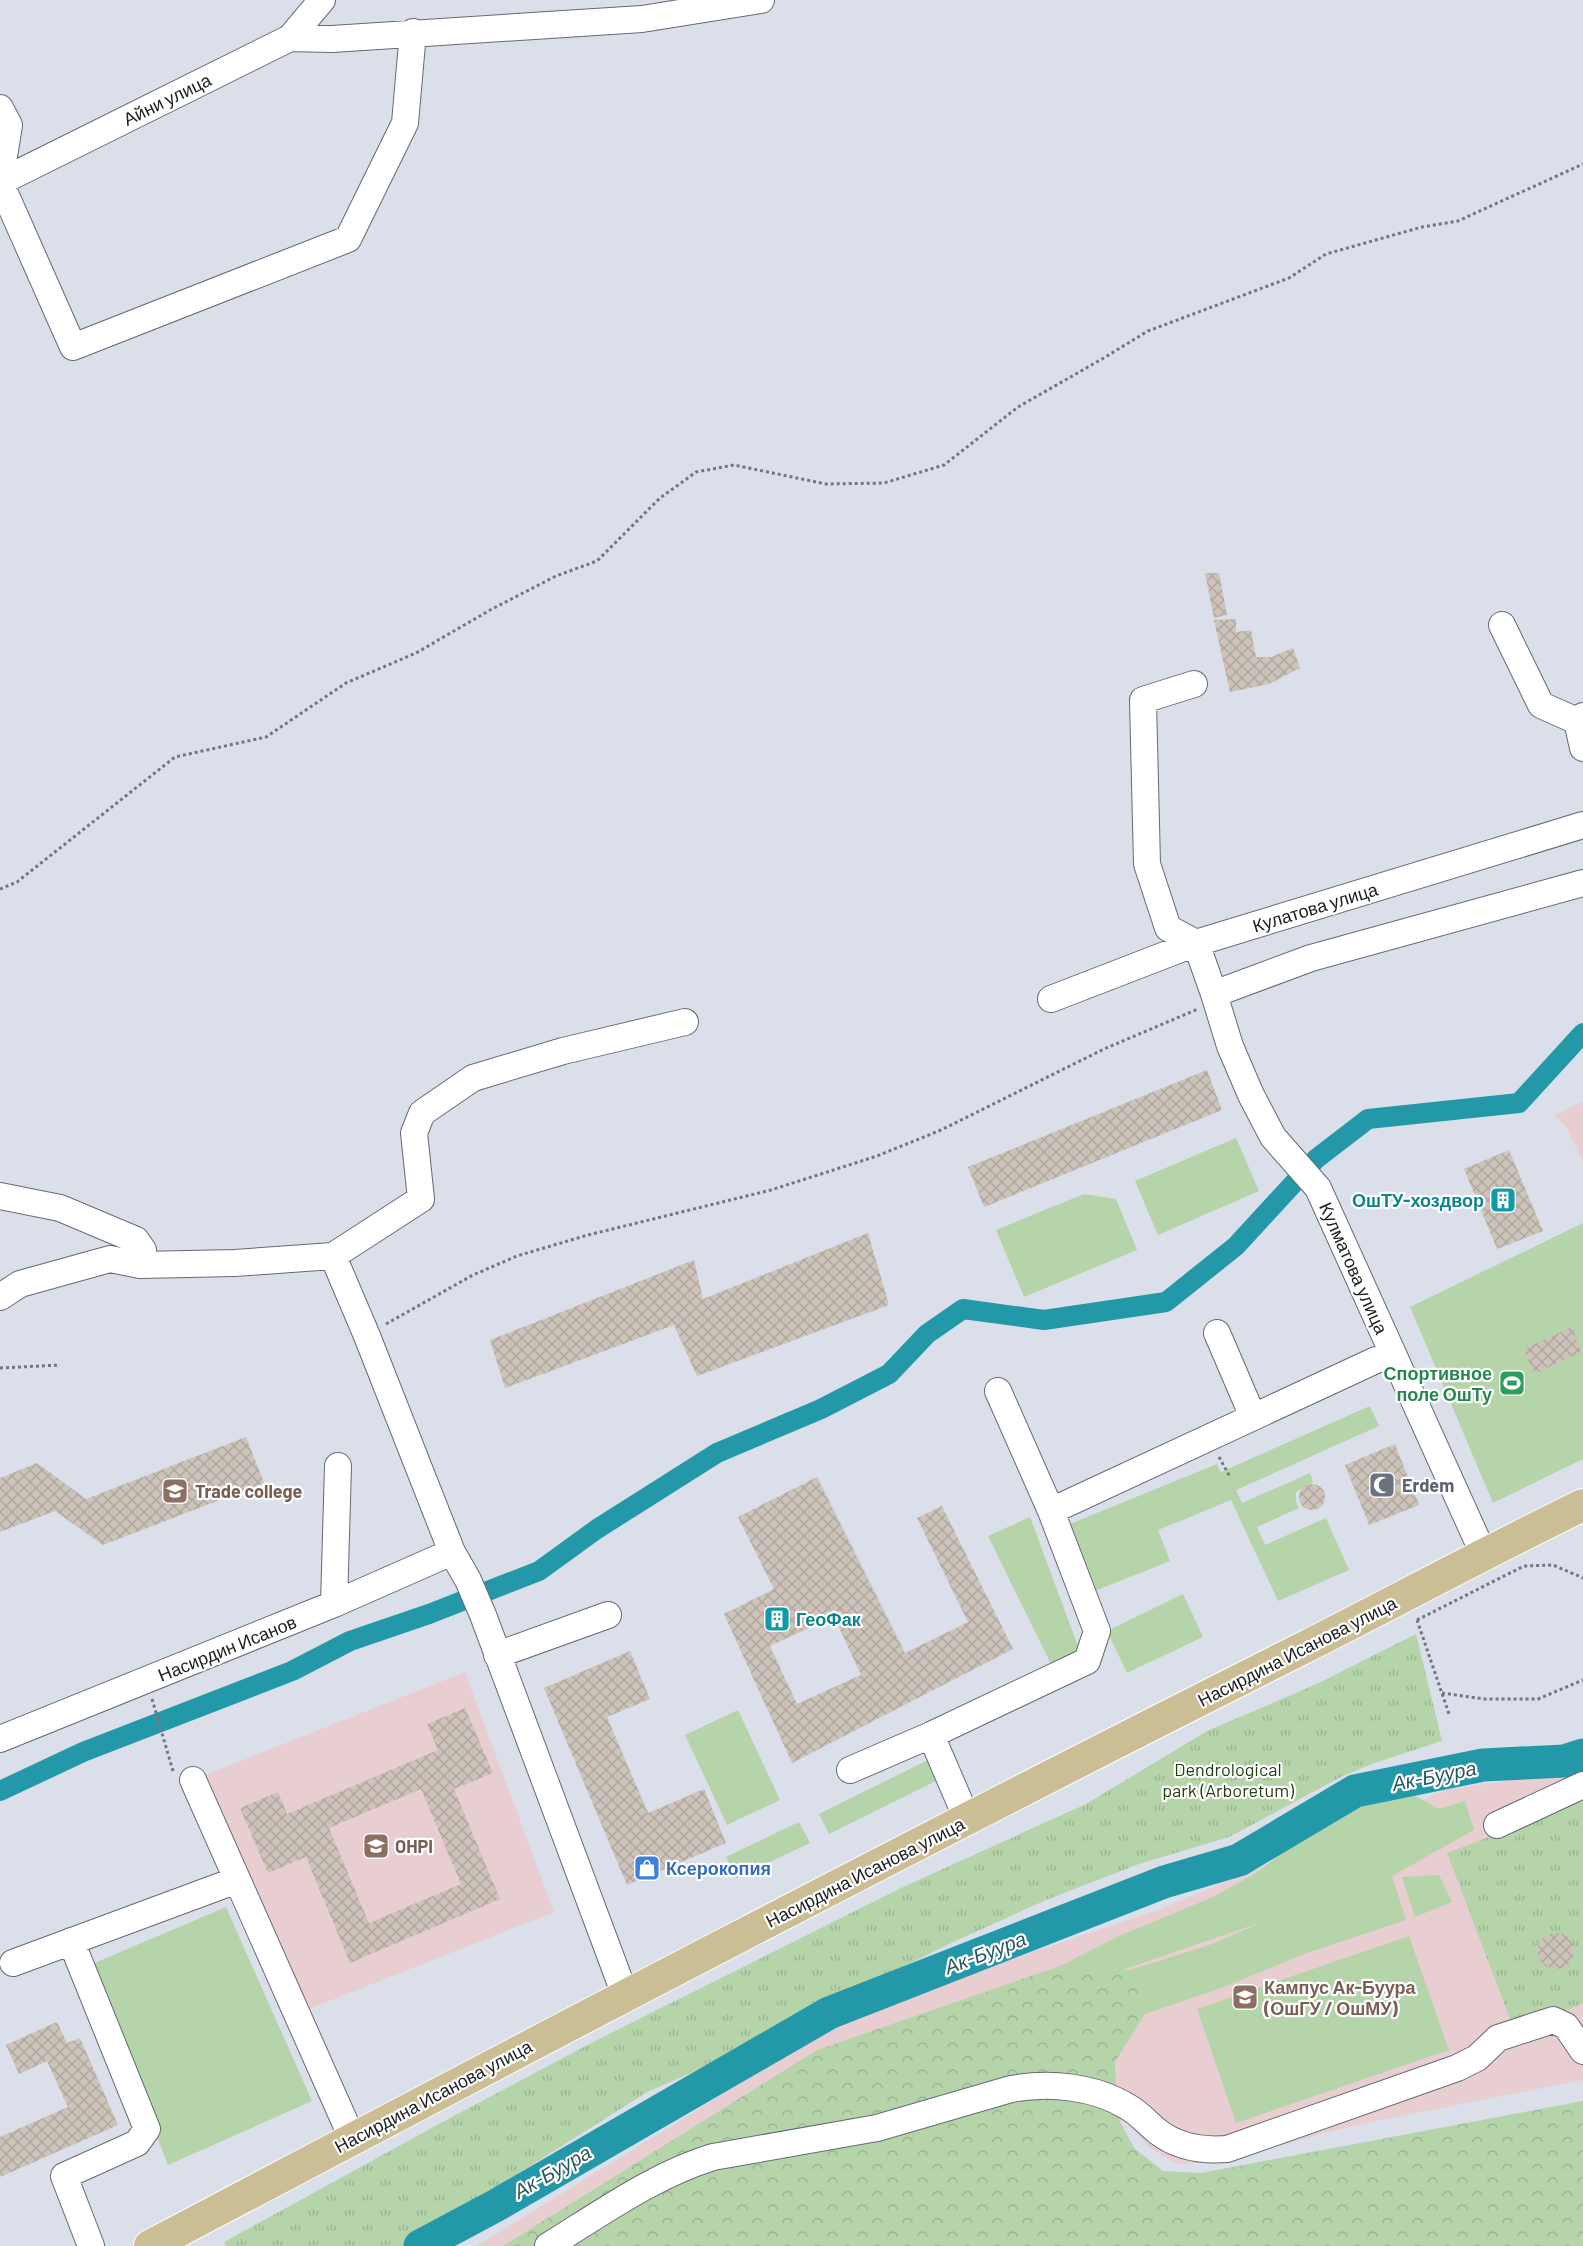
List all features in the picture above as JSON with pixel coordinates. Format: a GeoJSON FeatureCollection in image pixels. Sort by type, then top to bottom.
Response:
{"type":"FeatureCollection","features":[{"type":"Feature","properties":{"kind":"main road","name":"Насирдина Исанова улица"},"geometry":{"type":"LineString","coordinates":[[150,2246],[625,1995],[967,1819],[1406,1611],[1483,1553],[1583,1505]]}},
{"type":"Feature","properties":{"kind":"street","name":"Айни улица"},"geometry":{"type":"LineString","coordinates":[[0,182],[290,38],[322,0]]}},
{"type":"Feature","properties":{"kind":"street"},"geometry":{"type":"LineString","coordinates":[[290,38],[332,39],[642,19],[761,0]]}},
{"type":"Feature","properties":{"kind":"street"},"geometry":{"type":"LineString","coordinates":[[0,108],[9,125],[0,182],[73,347],[348,238],[405,123],[413,32]]}},
{"type":"Feature","properties":{"kind":"street"},"geometry":{"type":"LineString","coordinates":[[1502,625],[1541,705],[1580,718],[1583,748]]}},
{"type":"Feature","properties":{"kind":"street"},"geometry":{"type":"LineString","coordinates":[[1194,684],[1143,700],[1146,864],[1168,928],[1196,943]]}},
{"type":"Feature","properties":{"kind":"street","name":"Кулатова улица"},"geometry":{"type":"LineString","coordinates":[[1051,999],[1196,943],[1583,825]]}},
{"type":"Feature","properties":{"kind":"street"},"geometry":{"type":"LineString","coordinates":[[1214,993],[1311,958],[1583,883]]}},
{"type":"Feature","properties":{"kind":"street","name":"Кулматова улица"},"geometry":{"type":"LineString","coordinates":[[1196,943],[1234,1055],[1251,1095],[1273,1137],[1312,1180],[1483,1553]]}},
{"type":"Feature","properties":{"kind":"street"},"geometry":{"type":"LineString","coordinates":[[0,1297],[20,1284],[110,1259],[140,1265],[236,1263],[333,1256],[421,1199],[414,1133],[422,1113],[473,1078],[563,1051],[685,1022]]}},
{"type":"Feature","properties":{"kind":"street"},"geometry":{"type":"LineString","coordinates":[[0,1196],[60,1208],[136,1240],[143,1250],[140,1265]]}},
{"type":"Feature","properties":{"kind":"street"},"geometry":{"type":"LineString","coordinates":[[333,1256],[452,1552],[468,1580],[483,1615],[625,1995]]}},
{"type":"Feature","properties":{"kind":"street"},"geometry":{"type":"LineString","coordinates":[[1217,1333],[1253,1417]]}},
{"type":"Feature","properties":{"kind":"street"},"geometry":{"type":"LineString","coordinates":[[1051,1511],[1376,1360]]}},
{"type":"Feature","properties":{"kind":"street"},"geometry":{"type":"LineString","coordinates":[[850,1770],[931,1735],[1087,1660],[1097,1631],[1051,1511],[998,1391]]}},
{"type":"Feature","properties":{"kind":"street"},"geometry":{"type":"LineString","coordinates":[[334,1604],[338,1466]]}},
{"type":"Feature","properties":{"kind":"street","name":"Насирдин Исанов"},"geometry":{"type":"LineString","coordinates":[[0,1739],[334,1604],[452,1552]]}},
{"type":"Feature","properties":{"kind":"street"},"geometry":{"type":"LineString","coordinates":[[497,1654],[609,1615]]}},
{"type":"Feature","properties":{"kind":"street"},"geometry":{"type":"LineString","coordinates":[[931,1735],[967,1819]]}},
{"type":"Feature","properties":{"kind":"street"},"geometry":{"type":"LineString","coordinates":[[192,1780],[352,2138]]}},
{"type":"Feature","properties":{"kind":"street"},"geometry":{"type":"LineString","coordinates":[[1497,1825],[1583,1785]]}},
{"type":"Feature","properties":{"kind":"street"},"geometry":{"type":"LineString","coordinates":[[13,1963],[237,1880]]}},
{"type":"Feature","properties":{"kind":"street"},"geometry":{"type":"LineString","coordinates":[[71,1941],[147,2128],[137,2143],[64,2176],[91,2246]]}},
{"type":"Feature","properties":{"kind":"street"},"geometry":{"type":"LineString","coordinates":[[548,2246],[629,2196],[689,2164],[713,2157],[878,2128],[1011,2089],[1034,2085],[1064,2086],[1087,2091],[1129,2107],[1158,2132],[1173,2141],[1192,2148],[1227,2149],[1457,2068],[1477,2058],[1498,2038],[1552,2020],[1566,2026],[1583,2051]]}},
{"type":"Feature","properties":{"kind":"path"},"geometry":{"type":"LineString","coordinates":[[0,889],[17,882],[175,757],[266,737],[346,683],[416,653],[492,609],[556,576],[597,561],[660,498],[696,472],[734,465],[825,484],[884,483],[944,465],[1018,407],[1148,331],[1289,278],[1326,254],[1422,227],[1458,221],[1583,164]]}},
{"type":"Feature","properties":{"kind":"path"},"geometry":{"type":"LineString","coordinates":[[367,1336],[424,1301],[473,1275],[517,1256],[588,1235],[771,1190],[877,1156],[941,1130],[1104,1049],[1187,1014],[1204,1005],[1214,993]]}},
{"type":"Feature","properties":{"kind":"path"},"geometry":{"type":"LineString","coordinates":[[0,1368],[60,1365]]}},
{"type":"Feature","properties":{"kind":"path"},"geometry":{"type":"LineString","coordinates":[[1449,1714],[1406,1611],[1524,1566],[1553,1565],[1583,1578]]}},
{"type":"Feature","properties":{"kind":"path"},"geometry":{"type":"LineString","coordinates":[[1442,1693],[1484,1699],[1538,1700],[1583,1680]]}},
{"type":"Feature","properties":{"kind":"path"},"geometry":{"type":"LineString","coordinates":[[154,1704],[174,1773],[192,1780]]}},
{"type":"Feature","properties":{"kind":"shaded area"},"geometry":{"type":"Polygon","coordinates":[[[1583,1101],[1583,1162],[1565,1125],[1554,1116],[1583,1101]]]}},
{"type":"Feature","properties":{"kind":"shaded area","name":"OHPI"},"geometry":{"type":"Polygon","coordinates":[[[465,1672],[554,1912],[296,2014],[193,1780],[465,1672]]]}},
{"type":"Feature","properties":{"kind":"shaded area","name":"Кампус Ак-Буура (ОшГУ / ОшМУ)"},"geometry":{"type":"Polygon","coordinates":[[[1583,1769],[1583,2080],[1356,2125],[1219,2162],[1177,2164],[1150,2148],[1124,2120],[973,2193],[787,2246],[477,2246],[839,2022],[974,1972],[1161,1909],[1446,1790],[1583,1769]]]}},
{"type":"Feature","properties":{"kind":"green space"},"geometry":{"type":"Polygon","coordinates":[[[1236,1138],[1259,1191],[1158,1235],[1135,1181],[1236,1138]]]}},
{"type":"Feature","properties":{"kind":"green space"},"geometry":{"type":"Polygon","coordinates":[[[1084,1194],[1116,1199],[1137,1250],[1024,1297],[996,1230],[1084,1194]]]}},
{"type":"Feature","properties":{"kind":"green space","name":"Спортивное поле ОшТу"},"geometry":{"type":"Polygon","coordinates":[[[1583,1223],[1583,1459],[1493,1503],[1410,1307],[1583,1223]]]}},
{"type":"Feature","properties":{"kind":"green space"},"geometry":{"type":"Polygon","coordinates":[[[1370,1406],[1379,1426],[1236,1490],[1242,1503],[1310,1473],[1313,1482],[1296,1492],[1296,1502],[1299,1508],[1257,1527],[1265,1545],[1326,1518],[1349,1570],[1278,1601],[1231,1500],[1158,1530],[1170,1561],[1087,1594],[1060,1528],[1217,1464],[1223,1477],[1221,1472],[1370,1406]]]}},
{"type":"Feature","properties":{"kind":"green space"},"geometry":{"type":"Polygon","coordinates":[[[1030,1517],[1082,1657],[1054,1670],[988,1536],[1030,1517]]]}},
{"type":"Feature","properties":{"kind":"green space"},"geometry":{"type":"Polygon","coordinates":[[[1183,1594],[1203,1637],[1127,1673],[1107,1631],[1183,1594]]]}},
{"type":"Feature","properties":{"kind":"green space","name":"Dendrological park (Arboretum)"},"geometry":{"type":"Polygon","coordinates":[[[1416,1634],[1442,1741],[1371,1764],[1339,1778],[1229,1837],[1139,1864],[1046,1900],[951,1943],[853,1992],[776,2036],[647,2092],[404,2246],[226,2246],[224,2242],[595,2041],[901,1888],[1086,1804],[1207,1731],[1319,1683],[1416,1634]]]}},
{"type":"Feature","properties":{"kind":"green space"},"geometry":{"type":"Polygon","coordinates":[[[738,1710],[780,1800],[727,1825],[685,1735],[738,1710]]]}},
{"type":"Feature","properties":{"kind":"green space"},"geometry":{"type":"Polygon","coordinates":[[[930,1759],[940,1779],[829,1834],[819,1814],[930,1759]]]}},
{"type":"Feature","properties":{"kind":"green space"},"geometry":{"type":"Polygon","coordinates":[[[1405,1790],[1439,1809],[1465,1801],[1474,1830],[1392,1876],[1406,1920],[1304,1954],[1227,1986],[1145,2014],[1130,1970],[1212,1944],[1265,1921],[1122,1970],[1060,1966],[1119,1936],[1213,1897],[1256,1873],[1338,1809],[1405,1790]]]}},
{"type":"Feature","properties":{"kind":"green space"},"geometry":{"type":"Polygon","coordinates":[[[1583,1801],[1583,2004],[1514,2029],[1447,1853],[1583,1801]]]}},
{"type":"Feature","properties":{"kind":"green space"},"geometry":{"type":"Polygon","coordinates":[[[799,1822],[810,1843],[736,1878],[726,1857],[799,1822]]]}},
{"type":"Feature","properties":{"kind":"green space"},"geometry":{"type":"Polygon","coordinates":[[[1439,1875],[1452,1902],[1415,1917],[1402,1877],[1439,1875]]]}},
{"type":"Feature","properties":{"kind":"green space"},"geometry":{"type":"Polygon","coordinates":[[[226,1907],[312,2101],[168,2165],[90,1965],[226,1907]]]}},
{"type":"Feature","properties":{"kind":"green space"},"geometry":{"type":"Polygon","coordinates":[[[1409,1936],[1449,2050],[1236,2123],[1197,2009],[1409,1936]]]}},
{"type":"Feature","properties":{"kind":"green space"},"geometry":{"type":"Polygon","coordinates":[[[1060,1966],[1130,1970],[1145,2014],[1115,2062],[1116,2114],[1134,2148],[1163,2171],[1201,2173],[1583,2101],[1583,2246],[503,2246],[817,2050],[1060,1966]]]}},
{"type":"Feature","properties":{"kind":"building"},"geometry":{"type":"Polygon","coordinates":[[[1205,573],[1219,573],[1227,615],[1214,618],[1205,573]]]}},
{"type":"Feature","properties":{"kind":"building"},"geometry":{"type":"Polygon","coordinates":[[[1236,619],[1236,632],[1251,630],[1256,657],[1271,657],[1293,648],[1300,668],[1269,684],[1230,692],[1214,620],[1236,619]]]}},
{"type":"Feature","properties":{"kind":"building"},"geometry":{"type":"Polygon","coordinates":[[[1207,1070],[1222,1110],[984,1207],[968,1167],[1207,1070]]]}},
{"type":"Feature","properties":{"kind":"building","name":"ОшТУ-хоздвор"},"geometry":{"type":"Polygon","coordinates":[[[1509,1150],[1543,1231],[1497,1249],[1464,1169],[1509,1150]]]}},
{"type":"Feature","properties":{"kind":"building"},"geometry":{"type":"Polygon","coordinates":[[[868,1233],[889,1305],[697,1376],[674,1325],[505,1388],[490,1340],[694,1260],[703,1299],[868,1233]]]}},
{"type":"Feature","properties":{"kind":"building"},"geometry":{"type":"Polygon","coordinates":[[[1572,1327],[1581,1352],[1534,1374],[1524,1349],[1572,1327]]]}},
{"type":"Feature","properties":{"kind":"building","name":"Trade college"},"geometry":{"type":"Polygon","coordinates":[[[246,1437],[264,1483],[103,1545],[55,1511],[0,1532],[0,1478],[37,1463],[86,1499],[246,1437]]]}},
{"type":"Feature","properties":{"kind":"building","name":"Erdem"},"geometry":{"type":"Polygon","coordinates":[[[1395,1444],[1419,1505],[1369,1525],[1345,1465],[1395,1444]]]}},
{"type":"Feature","properties":{"kind":"building","name":"ГеоФак"},"geometry":{"type":"Polygon","coordinates":[[[817,1477],[905,1653],[968,1622],[917,1518],[942,1506],[1013,1649],[792,1763],[724,1614],[774,1589],[738,1517],[817,1477]],[[834,1616],[770,1646],[797,1704],[861,1675],[834,1616]]]}},
{"type":"Feature","properties":{"kind":"building"},"geometry":{"type":"Polygon","coordinates":[[[1312,1484],[1321,1488],[1325,1497],[1321,1506],[1312,1510],[1303,1506],[1299,1497],[1303,1488],[1312,1484]]]}},
{"type":"Feature","properties":{"kind":"building"},"geometry":{"type":"Polygon","coordinates":[[[630,1651],[650,1699],[607,1717],[648,1813],[704,1789],[726,1843],[627,1885],[544,1688],[630,1651]]]}},
{"type":"Feature","properties":{"kind":"building"},"geometry":{"type":"Polygon","coordinates":[[[465,1708],[493,1773],[454,1789],[500,1899],[350,1963],[306,1857],[268,1873],[240,1808],[278,1792],[287,1814],[438,1750],[427,1724],[465,1708]],[[421,1789],[329,1828],[369,1923],[461,1884],[421,1789]]]}},
{"type":"Feature","properties":{"kind":"building"},"geometry":{"type":"Polygon","coordinates":[[[1556,1933],[1569,1938],[1574,1951],[1569,1964],[1556,1969],[1543,1964],[1538,1951],[1543,1938],[1556,1933]]]}},
{"type":"Feature","properties":{"kind":"building"},"geometry":{"type":"Polygon","coordinates":[[[57,2022],[67,2043],[80,2038],[118,2125],[0,2177],[0,2137],[68,2107],[47,2061],[19,2074],[6,2045],[57,2022]]]}},
{"type":"Feature","properties":{"kind":"waterway"},"geometry":{"type":"LineString","coordinates":[[0,1791],[83,1752],[292,1671],[350,1641],[429,1614],[539,1571],[597,1529],[717,1453],[821,1409],[889,1374],[927,1334],[963,1309],[1044,1320],[1166,1302],[1236,1246],[1316,1159],[1368,1119],[1519,1103],[1583,1033]]}},
{"type":"Feature","properties":{"kind":"waterway","name":"Ак-Буура"},"geometry":{"type":"LineString","coordinates":[[420,2246],[495,2206],[829,2013],[1164,1882],[1239,1860],[1355,1791],[1483,1765],[1564,1761],[1583,1755]]}},
{"type":"Feature","properties":{"kind":"place","name":"ОшТУ-хоздвор"},"geometry":{"type":"Point","coordinates":[1503,1200]}},
{"type":"Feature","properties":{"kind":"place","name":"Спортивное поле ОшТу"},"geometry":{"type":"Point","coordinates":[1512,1383]}},
{"type":"Feature","properties":{"kind":"place","name":"Erdem"},"geometry":{"type":"Point","coordinates":[1382,1485]}},
{"type":"Feature","properties":{"kind":"place","name":"Trade college"},"geometry":{"type":"Point","coordinates":[175,1491]}},
{"type":"Feature","properties":{"kind":"place","name":"ГеоФак"},"geometry":{"type":"Point","coordinates":[777,1619]}},
{"type":"Feature","properties":{"kind":"place","name":"OHPI"},"geometry":{"type":"Point","coordinates":[376,1846]}},
{"type":"Feature","properties":{"kind":"place","name":"Ксерокопия"},"geometry":{"type":"Point","coordinates":[647,1868]}},
{"type":"Feature","properties":{"kind":"place","name":"Кампус Ак-Буура (ОшГУ / ОшМУ)"},"geometry":{"type":"Point","coordinates":[1245,1997]}}]}
